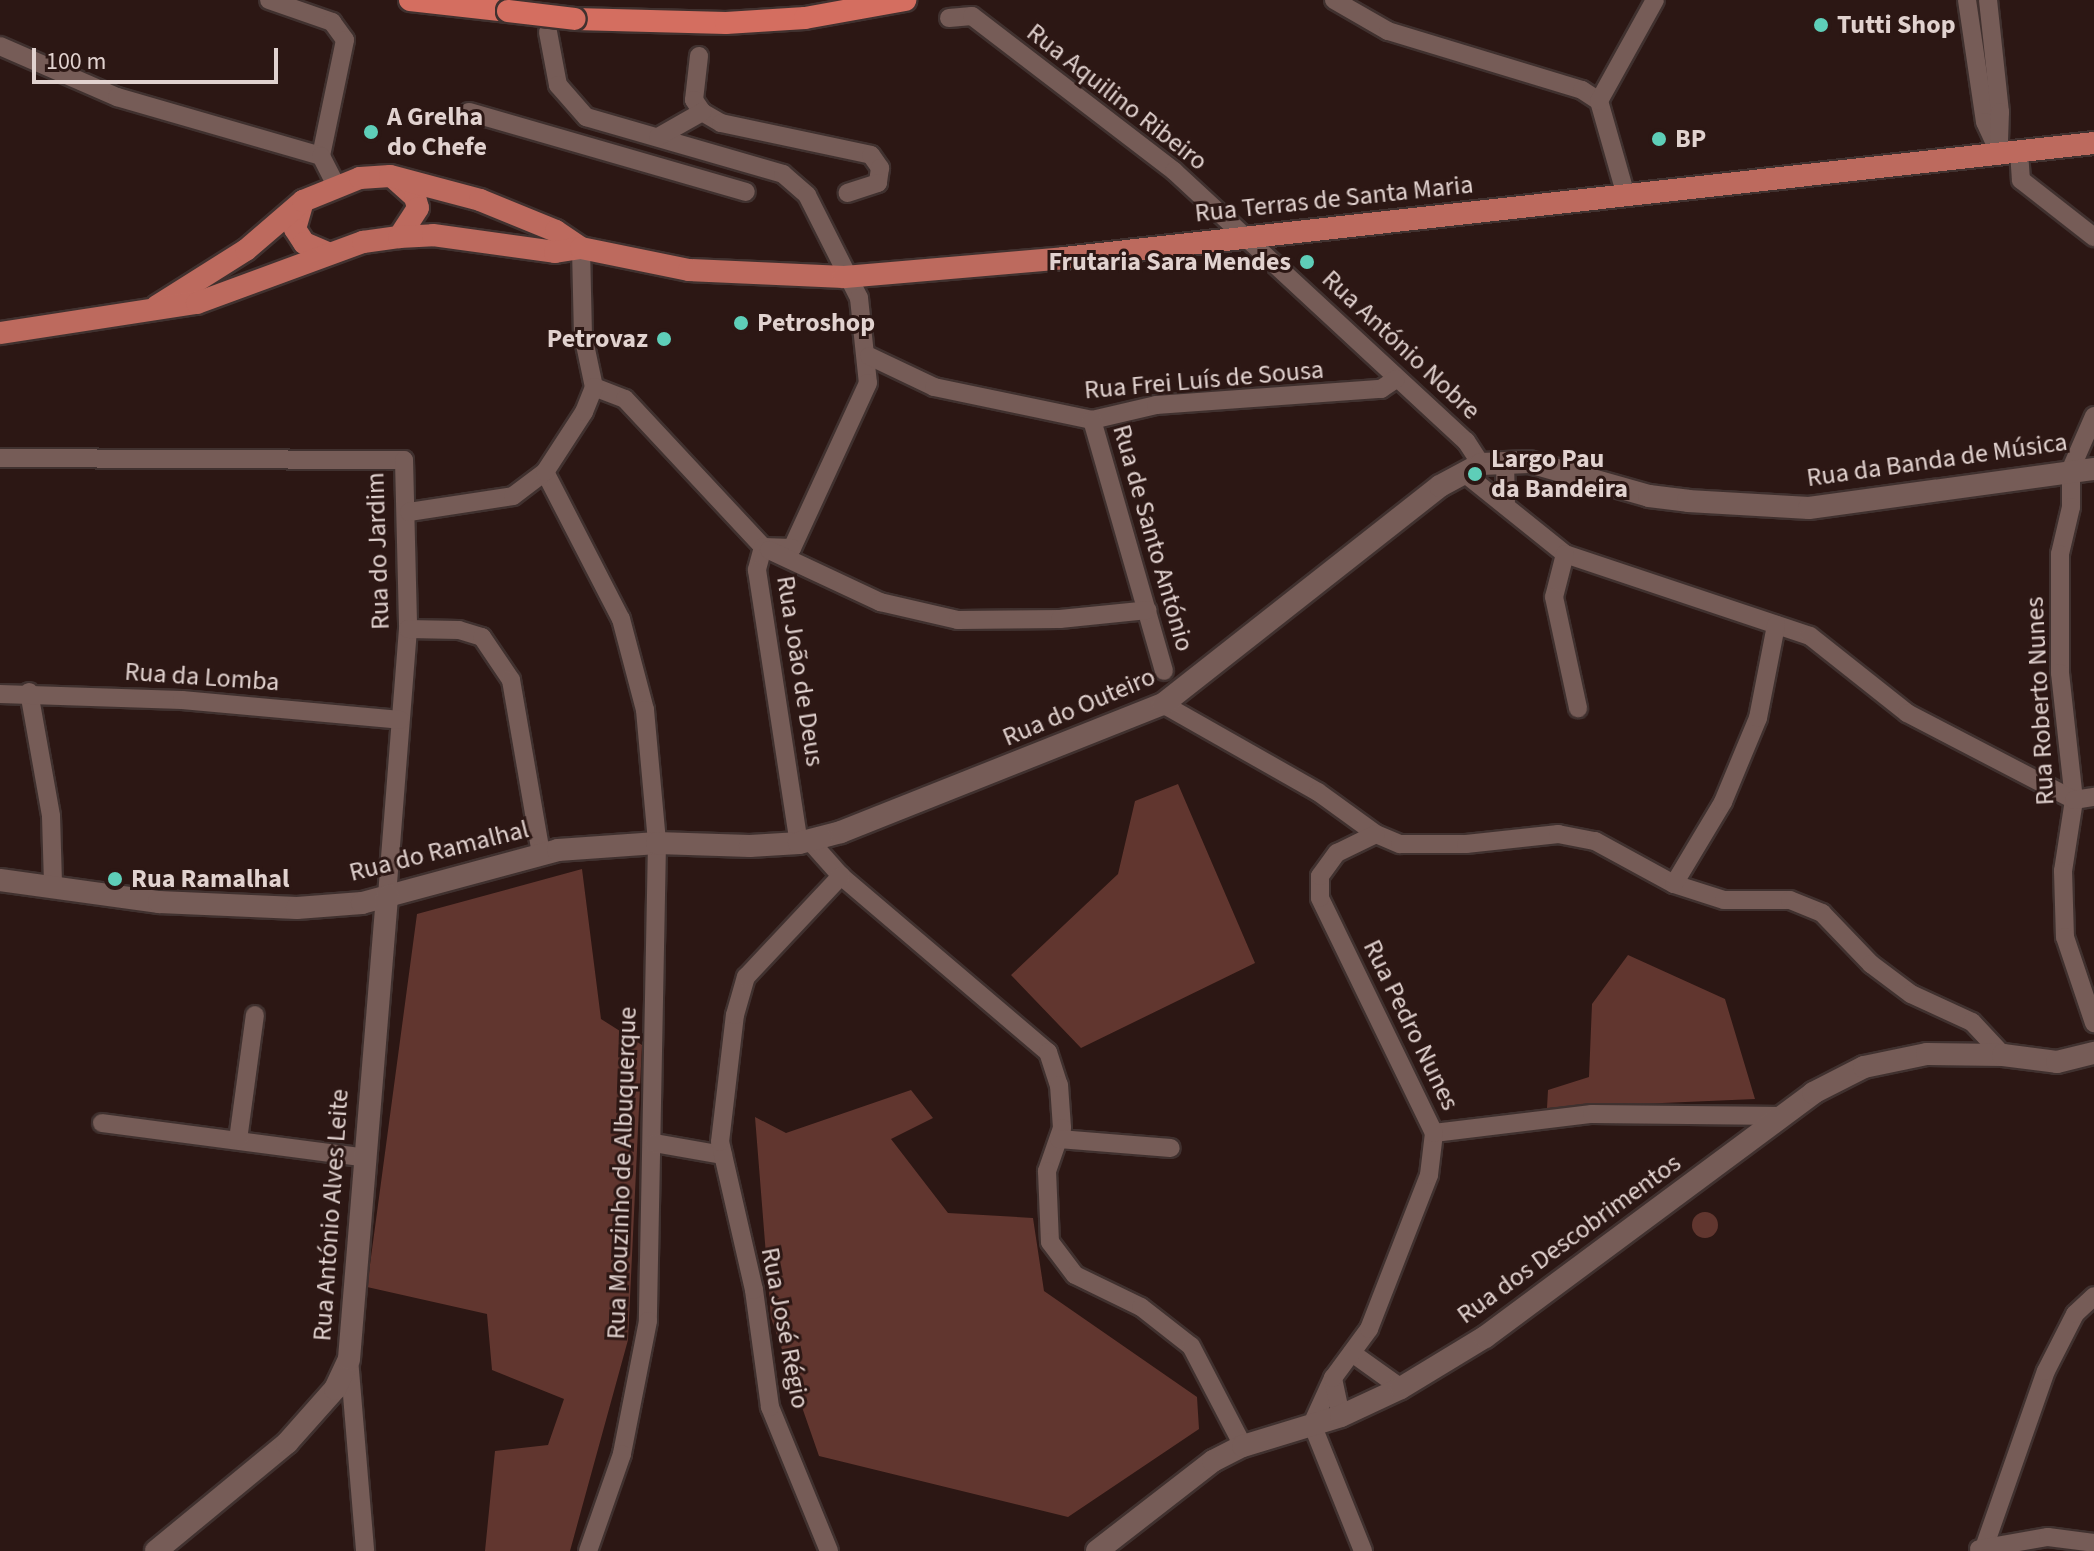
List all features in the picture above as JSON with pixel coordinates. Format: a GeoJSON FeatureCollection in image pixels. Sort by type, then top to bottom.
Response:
{"type":"FeatureCollection","features":[{"type":"Feature","properties":{"kind":"highway"},"geometry":{"type":"LineString","coordinates":[[410,0],[517,5],[575,14],[726,23],[805,18],[905,0]]}},
{"type":"Feature","properties":{"kind":"highway"},"geometry":{"type":"LineString","coordinates":[[575,14],[724,14],[842,0]]}},
{"type":"Feature","properties":{"kind":"main road","name":"Rua Terras de Santa Maria"},"geometry":{"type":"LineString","coordinates":[[581,248],[689,270],[844,277],[1244,238],[2094,143]]}},
{"type":"Feature","properties":{"kind":"main road"},"geometry":{"type":"LineString","coordinates":[[390,176],[405,185],[418,208],[399,237]]}},
{"type":"Feature","properties":{"kind":"main road"},"geometry":{"type":"LineString","coordinates":[[157,306],[246,250],[303,201],[336,185],[390,176],[480,200],[556,231],[581,248]]}},
{"type":"Feature","properties":{"kind":"main road"},"geometry":{"type":"LineString","coordinates":[[303,201],[295,229],[304,243],[328,253]]}},
{"type":"Feature","properties":{"kind":"main road"},"geometry":{"type":"LineString","coordinates":[[0,333],[157,306],[197,303],[328,253],[399,237],[433,235],[555,252],[581,248]]}},
{"type":"Feature","properties":{"kind":"street"},"geometry":{"type":"LineString","coordinates":[[269,0],[332,22],[345,40],[321,156],[336,185]]}},
{"type":"Feature","properties":{"kind":"street"},"geometry":{"type":"LineString","coordinates":[[1334,0],[1388,31],[1582,90],[1599,101],[1626,196]]}},
{"type":"Feature","properties":{"kind":"street"},"geometry":{"type":"LineString","coordinates":[[1599,101],[1655,0]]}},
{"type":"Feature","properties":{"kind":"street"},"geometry":{"type":"LineString","coordinates":[[1967,0],[1985,122],[2009,152]]}},
{"type":"Feature","properties":{"kind":"street"},"geometry":{"type":"LineString","coordinates":[[1988,0],[2000,112],[2009,152],[2021,180],[2094,237]]}},
{"type":"Feature","properties":{"kind":"street","name":"Rua Aquilino Ribeiro"},"geometry":{"type":"LineString","coordinates":[[949,18],[972,16],[1174,171],[1244,238]]}},
{"type":"Feature","properties":{"kind":"street"},"geometry":{"type":"LineString","coordinates":[[548,32],[558,85],[586,117],[783,174],[822,221],[844,277],[859,298],[869,356],[868,383],[792,548],[763,547]]}},
{"type":"Feature","properties":{"kind":"street"},"geometry":{"type":"LineString","coordinates":[[0,46],[117,97],[321,156]]}},
{"type":"Feature","properties":{"kind":"street"},"geometry":{"type":"LineString","coordinates":[[699,56],[694,100],[702,112],[721,123],[871,155],[880,168],[878,183],[848,193]]}},
{"type":"Feature","properties":{"kind":"street"},"geometry":{"type":"LineString","coordinates":[[469,112],[695,180],[746,192]]}},
{"type":"Feature","properties":{"kind":"street"},"geometry":{"type":"LineString","coordinates":[[658,137],[702,112]]}},
{"type":"Feature","properties":{"kind":"street"},"geometry":{"type":"LineString","coordinates":[[695,180],[702,150]]}},
{"type":"Feature","properties":{"kind":"street"},"geometry":{"type":"LineString","coordinates":[[1275,234],[1282,267]]}},
{"type":"Feature","properties":{"kind":"street","name":"Rua António Nobre"},"geometry":{"type":"LineString","coordinates":[[1244,238],[1282,267],[1396,379],[1466,441],[1472,468],[1506,506],[1565,554]]}},
{"type":"Feature","properties":{"kind":"street"},"geometry":{"type":"LineString","coordinates":[[409,512],[513,496],[545,472],[584,412],[594,387],[583,335],[581,248]]}},
{"type":"Feature","properties":{"kind":"street","name":"Rua Frei Luís de Sousa"},"geometry":{"type":"LineString","coordinates":[[869,356],[934,387],[1092,420],[1156,405],[1381,389],[1396,379]]}},
{"type":"Feature","properties":{"kind":"street","name":"Rua João de Deus"},"geometry":{"type":"LineString","coordinates":[[594,387],[625,399],[763,547],[757,570],[804,841]]}},
{"type":"Feature","properties":{"kind":"street"},"geometry":{"type":"LineString","coordinates":[[2071,469],[2094,416]]}},
{"type":"Feature","properties":{"kind":"street","name":"Rua de Santo António"},"geometry":{"type":"LineString","coordinates":[[1092,420],[1164,671]]}},
{"type":"Feature","properties":{"kind":"street","name":"Rua do Jardim"},"geometry":{"type":"LineString","coordinates":[[0,458],[404,460],[409,512],[408,629],[387,897]]}},
{"type":"Feature","properties":{"kind":"street"},"geometry":{"type":"LineString","coordinates":[[1472,468],[1505,461],[1506,506]]}},
{"type":"Feature","properties":{"kind":"street","name":"Rua da Banda de Música"},"geometry":{"type":"LineString","coordinates":[[1505,461],[1529,462],[1649,496],[1809,508],[1981,487],[2071,469],[2094,469]]}},
{"type":"Feature","properties":{"kind":"street","name":"Rua do Outeiro"},"geometry":{"type":"LineString","coordinates":[[750,846],[804,841],[888,816],[1163,704],[1472,468]]}},
{"type":"Feature","properties":{"kind":"street","name":"Rua Roberto Nunes"},"geometry":{"type":"LineString","coordinates":[[2071,469],[2071,507],[2060,554],[2060,673],[2074,800],[2063,871],[2065,937],[2094,1023]]}},
{"type":"Feature","properties":{"kind":"street","name":"Rua Mouzinho de Albuquerque"},"geometry":{"type":"LineString","coordinates":[[545,472],[621,619],[645,710],[657,843],[654,1143],[648,1321],[622,1454],[589,1549]]}},
{"type":"Feature","properties":{"kind":"street"},"geometry":{"type":"LineString","coordinates":[[763,547],[880,602],[958,620],[1060,619],[1148,610]]}},
{"type":"Feature","properties":{"kind":"street"},"geometry":{"type":"LineString","coordinates":[[1578,708],[1554,597],[1565,554],[1810,636],[1907,713],[1955,741],[2074,800],[2094,797]]}},
{"type":"Feature","properties":{"kind":"street"},"geometry":{"type":"LineString","coordinates":[[1674,884],[1723,802],[1758,718],[1776,625]]}},
{"type":"Feature","properties":{"kind":"street"},"geometry":{"type":"LineString","coordinates":[[408,629],[459,630],[482,637],[511,680],[541,854]]}},
{"type":"Feature","properties":{"kind":"street"},"geometry":{"type":"LineString","coordinates":[[29,692],[51,816],[53,884]]}},
{"type":"Feature","properties":{"kind":"street","name":"Rua da Lomba"},"geometry":{"type":"LineString","coordinates":[[0,694],[29,692],[400,720]]}},
{"type":"Feature","properties":{"kind":"street"},"geometry":{"type":"LineString","coordinates":[[1163,704],[1318,792],[1376,834],[1400,844],[1466,844],[1558,834],[1595,841],[1674,884],[1724,900],[1790,900],[1822,913],[1871,964],[1911,994],[1972,1022],[2003,1055]]}},
{"type":"Feature","properties":{"kind":"street","name":"Rua Pedro Nunes"},"geometry":{"type":"LineString","coordinates":[[1312,1424],[1333,1378],[1369,1329],[1429,1175],[1434,1133],[1320,898],[1320,876],[1337,853],[1376,834]]}},
{"type":"Feature","properties":{"kind":"street"},"geometry":{"type":"LineString","coordinates":[[804,841],[1048,1052],[1059,1085],[1059,1139],[1047,1171],[1050,1242],[1075,1275],[1141,1307],[1191,1346],[1243,1446]]}},
{"type":"Feature","properties":{"kind":"street","name":"Rua do Ramalhal"},"geometry":{"type":"LineString","coordinates":[[0,880],[53,884],[159,902],[297,908],[387,897],[541,854],[657,843],[750,846]]}},
{"type":"Feature","properties":{"kind":"street","name":"Rua José Régio"},"geometry":{"type":"LineString","coordinates":[[829,1551],[770,1407],[754,1290],[723,1155],[735,1015],[746,977],[841,876]]}},
{"type":"Feature","properties":{"kind":"street","name":"Rua António Alves Leite"},"geometry":{"type":"LineString","coordinates":[[156,1551],[287,1443],[335,1389],[349,1359],[362,1157],[387,897]]}},
{"type":"Feature","properties":{"kind":"street"},"geometry":{"type":"LineString","coordinates":[[238,1140],[255,1015]]}},
{"type":"Feature","properties":{"kind":"street","name":"Rua dos Descobrimentos"},"geometry":{"type":"LineString","coordinates":[[1097,1551],[1193,1475],[1243,1446],[1341,1416],[1401,1388],[1485,1337],[1783,1116],[1864,1067],[1927,1054],[2003,1055],[2057,1062],[2094,1053]]}},
{"type":"Feature","properties":{"kind":"street"},"geometry":{"type":"LineString","coordinates":[[1434,1133],[1592,1114],[1783,1116]]}},
{"type":"Feature","properties":{"kind":"street"},"geometry":{"type":"LineString","coordinates":[[102,1123],[362,1157]]}},
{"type":"Feature","properties":{"kind":"street"},"geometry":{"type":"LineString","coordinates":[[1059,1139],[1171,1148]]}},
{"type":"Feature","properties":{"kind":"street"},"geometry":{"type":"LineString","coordinates":[[654,1143],[723,1155]]}},
{"type":"Feature","properties":{"kind":"street"},"geometry":{"type":"LineString","coordinates":[[2094,1296],[2075,1314],[2046,1371],[1981,1548],[2048,1537],[2094,1543]]}},
{"type":"Feature","properties":{"kind":"street"},"geometry":{"type":"LineString","coordinates":[[1352,1353],[1401,1388]]}},
{"type":"Feature","properties":{"kind":"street"},"geometry":{"type":"LineString","coordinates":[[349,1359],[365,1551]]}},
{"type":"Feature","properties":{"kind":"street"},"geometry":{"type":"LineString","coordinates":[[1333,1378],[1341,1416]]}},
{"type":"Feature","properties":{"kind":"street"},"geometry":{"type":"LineString","coordinates":[[1312,1424],[1363,1551]]}},
{"type":"Feature","properties":{"kind":"shaded area"},"geometry":{"type":"Polygon","coordinates":[[[1178,784],[1255,963],[1081,1048],[1011,975],[1118,874],[1135,801],[1178,784]]]}},
{"type":"Feature","properties":{"kind":"shaded area"},"geometry":{"type":"Polygon","coordinates":[[[582,869],[601,1019],[642,1045],[628,1340],[570,1551],[485,1551],[495,1451],[548,1445],[564,1399],[492,1370],[487,1314],[367,1287],[417,914],[582,869]]]}},
{"type":"Feature","properties":{"kind":"shaded area"},"geometry":{"type":"Polygon","coordinates":[[[1628,955],[1725,999],[1755,1099],[1547,1108],[1548,1090],[1589,1077],[1592,1004],[1628,955]]]}},
{"type":"Feature","properties":{"kind":"shaded area"},"geometry":{"type":"Polygon","coordinates":[[[911,1090],[933,1118],[891,1139],[948,1213],[1033,1218],[1044,1291],[1197,1397],[1199,1429],[1068,1517],[819,1456],[771,1318],[755,1117],[786,1133],[911,1090]]]}},
{"type":"Feature","properties":{"kind":"shaded area"},"geometry":{"type":"Polygon","coordinates":[[[1705,1212],[1714,1216],[1718,1225],[1714,1234],[1705,1238],[1696,1234],[1692,1225],[1696,1216],[1705,1212]]]}},
{"type":"Feature","properties":{"kind":"place","name":"Tutti Shop"},"geometry":{"type":"Point","coordinates":[1821,25]}},
{"type":"Feature","properties":{"kind":"place","name":"A Grelha do Chefe"},"geometry":{"type":"Point","coordinates":[371,132]}},
{"type":"Feature","properties":{"kind":"place","name":"BP"},"geometry":{"type":"Point","coordinates":[1659,139]}},
{"type":"Feature","properties":{"kind":"place","name":"Frutaria Sara Mendes"},"geometry":{"type":"Point","coordinates":[1307,262]}},
{"type":"Feature","properties":{"kind":"place","name":"Petroshop"},"geometry":{"type":"Point","coordinates":[741,323]}},
{"type":"Feature","properties":{"kind":"place","name":"Petrovaz"},"geometry":{"type":"Point","coordinates":[664,339]}},
{"type":"Feature","properties":{"kind":"place","name":"Largo Pau da Bandeira"},"geometry":{"type":"Point","coordinates":[1475,474]}},
{"type":"Feature","properties":{"kind":"place","name":"Rua Ramalhal"},"geometry":{"type":"Point","coordinates":[115,879]}}]}
